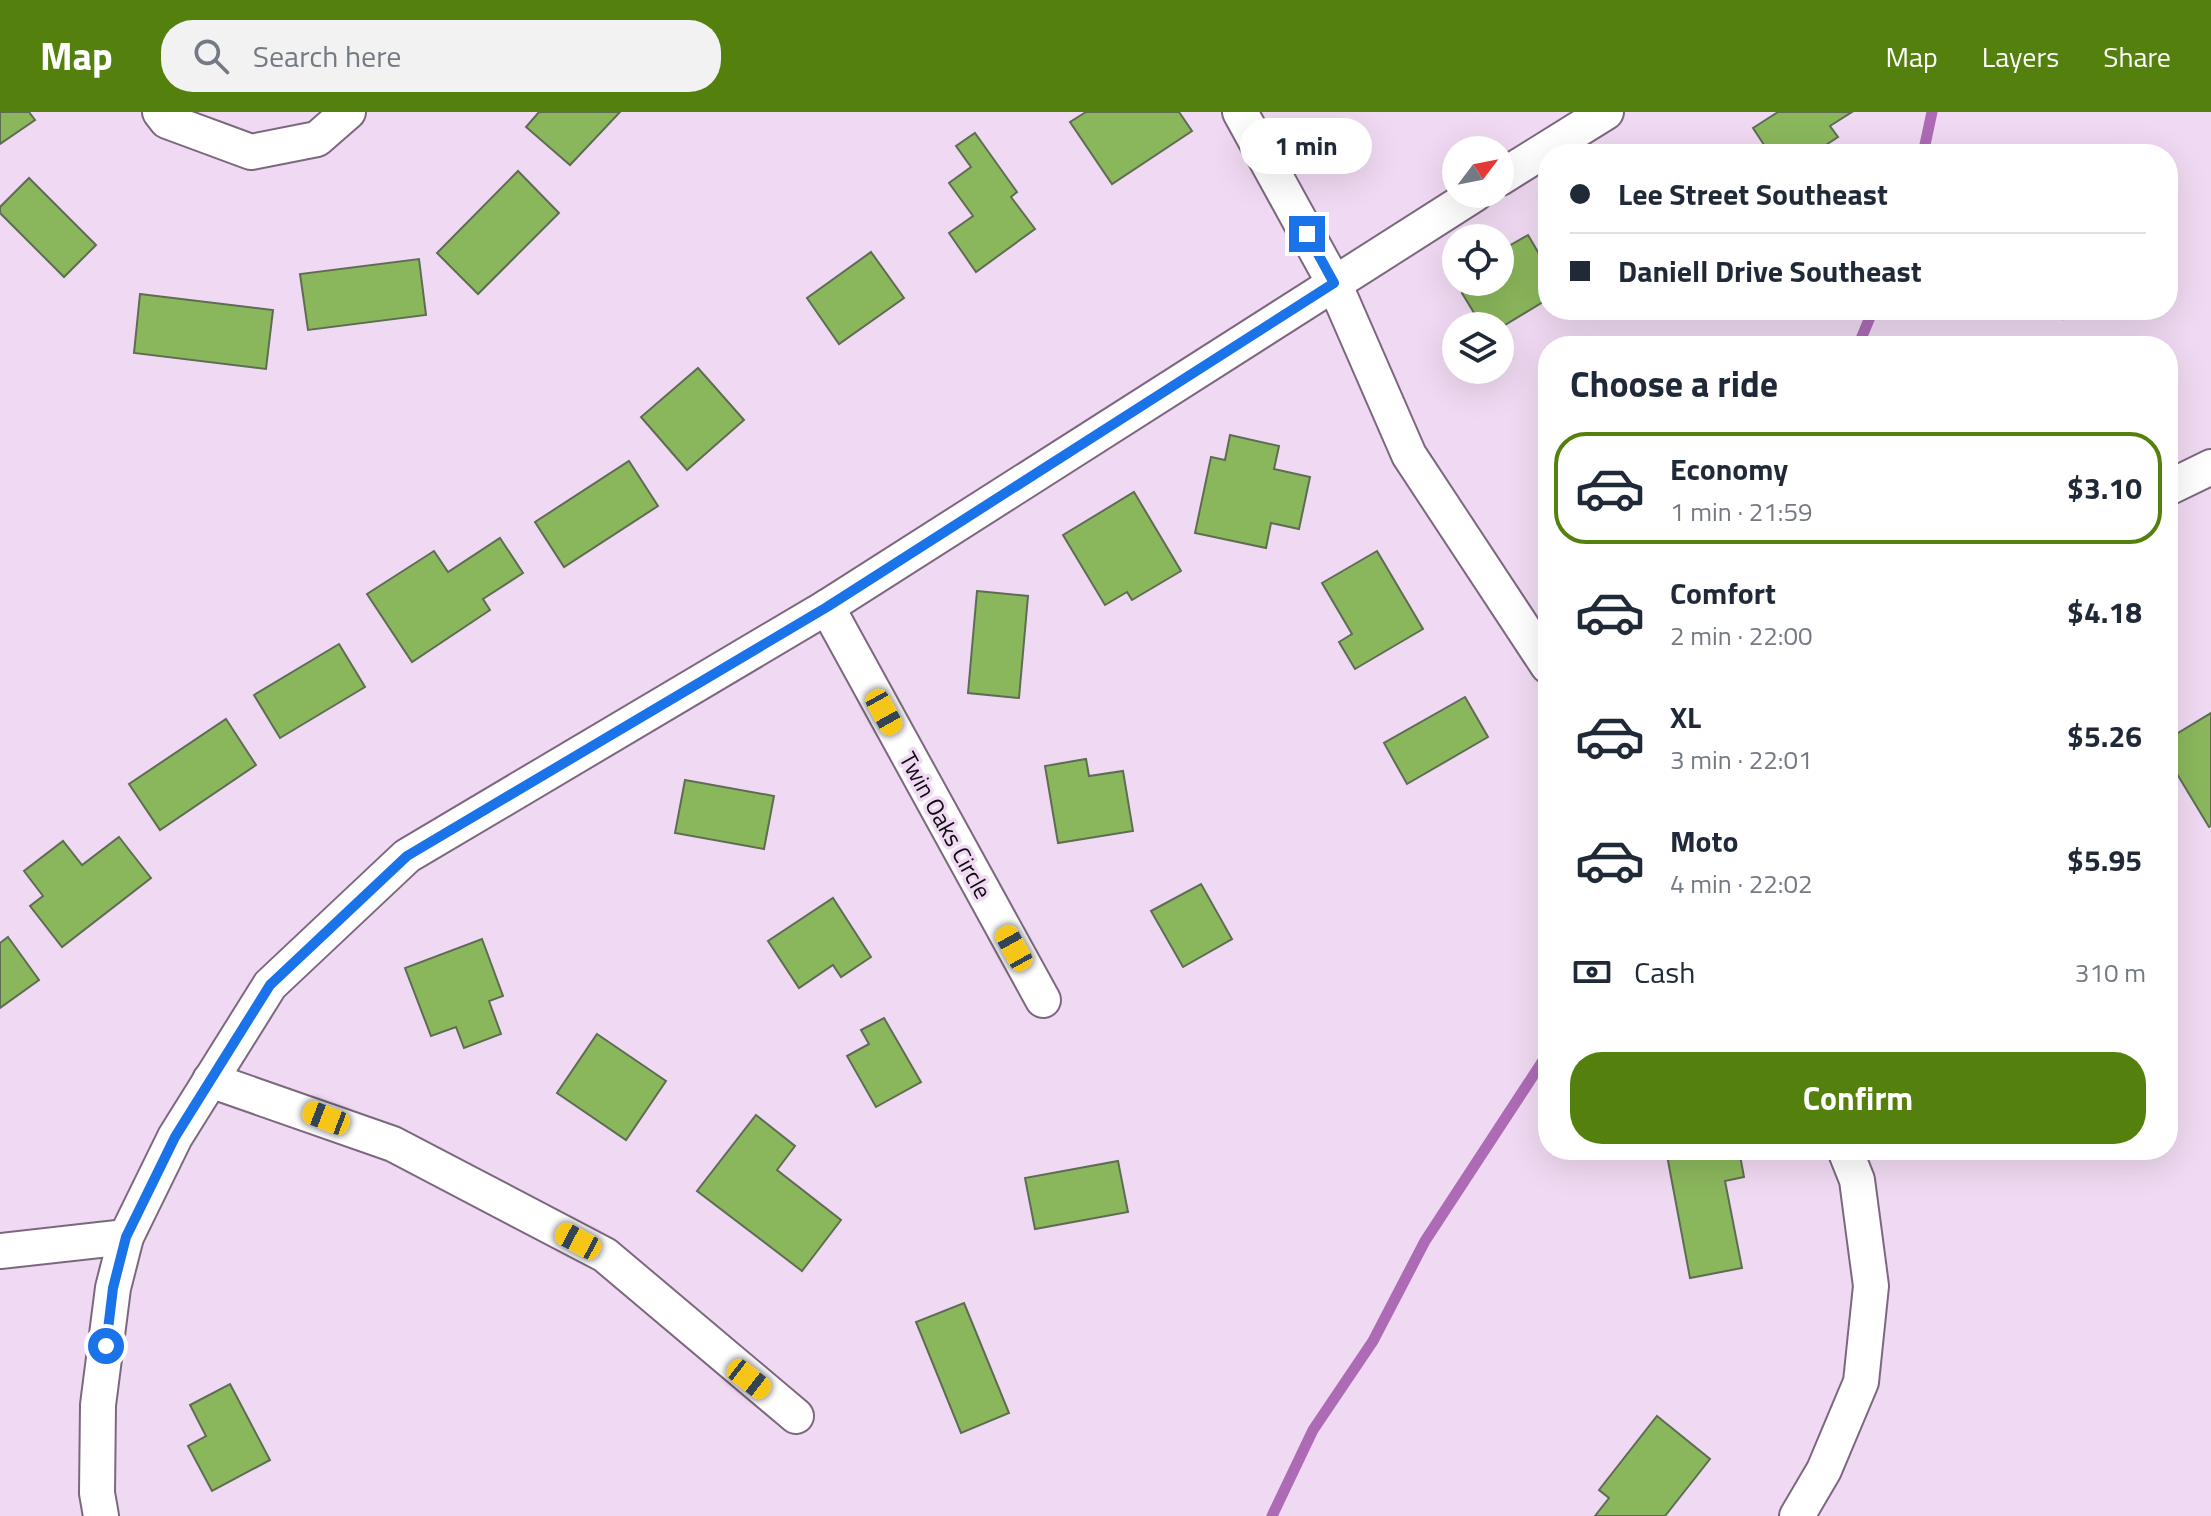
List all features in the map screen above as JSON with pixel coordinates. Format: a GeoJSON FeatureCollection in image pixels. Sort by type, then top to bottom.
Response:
{"type":"FeatureCollection","features":[{"type":"Feature","properties":{"kind":"street"},"geometry":{"type":"LineString","coordinates":[[160,112],[167,121],[251,152],[317,139],[348,112]]}},
{"type":"Feature","properties":{"kind":"street"},"geometry":{"type":"LineString","coordinates":[[1240,112],[1334,283],[1409,455],[1538,651]]}},
{"type":"Feature","properties":{"kind":"street"},"geometry":{"type":"LineString","coordinates":[[1555,144],[1606,112]]}},
{"type":"Feature","properties":{"kind":"street"},"geometry":{"type":"LineString","coordinates":[[1514,169],[1538,154]]}},
{"type":"Feature","properties":{"kind":"street"},"geometry":{"type":"LineString","coordinates":[[101,1516],[97,1493],[98,1405],[113,1288],[126,1237],[175,1137],[270,985],[407,856],[827,607],[1453,208]]}},
{"type":"Feature","properties":{"kind":"street"},"geometry":{"type":"LineString","coordinates":[[2178,482],[2211,467]]}},
{"type":"Feature","properties":{"kind":"street","name":"Twin Oaks Circle"},"geometry":{"type":"LineString","coordinates":[[827,607],[1043,1000]]}},
{"type":"Feature","properties":{"kind":"street"},"geometry":{"type":"LineString","coordinates":[[210,1080],[393,1144],[605,1255],[796,1416]]}},
{"type":"Feature","properties":{"kind":"street"},"geometry":{"type":"LineString","coordinates":[[1797,1516],[1824,1470],[1861,1382],[1871,1286],[1857,1180],[1849,1160]]}},
{"type":"Feature","properties":{"kind":"street"},"geometry":{"type":"LineString","coordinates":[[0,1251],[126,1237]]}},
{"type":"Feature","properties":{"kind":"building"},"geometry":{"type":"Polygon","coordinates":[[[0,112],[29,112],[35,120],[0,144],[0,112]]]}},
{"type":"Feature","properties":{"kind":"building"},"geometry":{"type":"Polygon","coordinates":[[[539,112],[620,112],[570,165],[526,127],[539,112]]]}},
{"type":"Feature","properties":{"kind":"building"},"geometry":{"type":"Polygon","coordinates":[[[1086,112],[1179,112],[1192,131],[1112,184],[1070,122],[1086,112]]]}},
{"type":"Feature","properties":{"kind":"building"},"geometry":{"type":"Polygon","coordinates":[[[1778,112],[1852,112],[1830,126],[1838,137],[1827,144],[1763,144],[1753,128],[1778,112]]]}},
{"type":"Feature","properties":{"kind":"building"},"geometry":{"type":"Polygon","coordinates":[[[975,133],[1017,192],[1011,197],[1035,229],[976,272],[949,233],[973,216],[949,183],[971,167],[956,146],[975,133]]]}},
{"type":"Feature","properties":{"kind":"building"},"geometry":{"type":"Polygon","coordinates":[[[518,171],[559,213],[478,294],[437,253],[518,171]]]}},
{"type":"Feature","properties":{"kind":"building"},"geometry":{"type":"Polygon","coordinates":[[[29,178],[96,245],[64,277],[0,213],[0,207],[29,178]]]}},
{"type":"Feature","properties":{"kind":"building"},"geometry":{"type":"Polygon","coordinates":[[[1528,235],[1538,252],[1538,305],[1514,320],[1514,312],[1474,312],[1464,296],[1514,296],[1514,243],[1528,235]]]}},
{"type":"Feature","properties":{"kind":"building"},"geometry":{"type":"Polygon","coordinates":[[[871,252],[904,298],[839,344],[807,298],[871,252]]]}},
{"type":"Feature","properties":{"kind":"building"},"geometry":{"type":"Polygon","coordinates":[[[419,259],[426,315],[308,330],[300,274],[419,259]]]}},
{"type":"Feature","properties":{"kind":"building"},"geometry":{"type":"Polygon","coordinates":[[[140,294],[273,310],[266,369],[134,353],[140,294]]]}},
{"type":"Feature","properties":{"kind":"building"},"geometry":{"type":"Polygon","coordinates":[[[698,368],[744,420],[687,470],[641,417],[698,368]]]}},
{"type":"Feature","properties":{"kind":"building"},"geometry":{"type":"Polygon","coordinates":[[[1230,435],[1279,446],[1274,469],[1310,477],[1299,529],[1271,523],[1266,548],[1195,533],[1211,457],[1225,460],[1230,435]]]}},
{"type":"Feature","properties":{"kind":"building"},"geometry":{"type":"Polygon","coordinates":[[[629,461],[658,506],[564,567],[535,522],[629,461]]]}},
{"type":"Feature","properties":{"kind":"building"},"geometry":{"type":"Polygon","coordinates":[[[1134,492],[1181,571],[1132,600],[1127,592],[1105,605],[1063,535],[1134,492]]]}},
{"type":"Feature","properties":{"kind":"building"},"geometry":{"type":"Polygon","coordinates":[[[500,538],[523,573],[483,599],[490,610],[412,662],[367,594],[434,551],[448,572],[500,538]]]}},
{"type":"Feature","properties":{"kind":"building"},"geometry":{"type":"Polygon","coordinates":[[[1377,551],[1423,629],[1355,669],[1339,642],[1352,634],[1322,583],[1377,551]]]}},
{"type":"Feature","properties":{"kind":"building"},"geometry":{"type":"Polygon","coordinates":[[[977,591],[1028,596],[1019,698],[968,693],[977,591]]]}},
{"type":"Feature","properties":{"kind":"building"},"geometry":{"type":"Polygon","coordinates":[[[339,644],[365,687],[280,738],[254,695],[339,644]]]}},
{"type":"Feature","properties":{"kind":"building"},"geometry":{"type":"Polygon","coordinates":[[[1465,697],[1488,737],[1407,784],[1384,743],[1465,697]]]}},
{"type":"Feature","properties":{"kind":"building"},"geometry":{"type":"Polygon","coordinates":[[[2211,713],[2209,827],[2178,776],[2178,733],[2211,713]]]}},
{"type":"Feature","properties":{"kind":"building"},"geometry":{"type":"Polygon","coordinates":[[[226,719],[256,765],[160,830],[129,784],[226,719]]]}},
{"type":"Feature","properties":{"kind":"building"},"geometry":{"type":"Polygon","coordinates":[[[1086,759],[1089,776],[1123,771],[1133,831],[1058,843],[1045,766],[1086,759]]]}},
{"type":"Feature","properties":{"kind":"building"},"geometry":{"type":"Polygon","coordinates":[[[685,780],[774,796],[764,849],[675,833],[685,780]]]}},
{"type":"Feature","properties":{"kind":"building"},"geometry":{"type":"Polygon","coordinates":[[[119,837],[151,878],[62,947],[30,906],[43,896],[24,871],[63,841],[82,865],[119,837]]]}},
{"type":"Feature","properties":{"kind":"building"},"geometry":{"type":"Polygon","coordinates":[[[1201,884],[1232,939],[1183,967],[1151,911],[1201,884]]]}},
{"type":"Feature","properties":{"kind":"building"},"geometry":{"type":"Polygon","coordinates":[[[833,898],[871,957],[841,977],[833,965],[799,988],[768,941],[833,898]]]}},
{"type":"Feature","properties":{"kind":"building"},"geometry":{"type":"Polygon","coordinates":[[[8,937],[39,980],[0,1008],[0,943],[8,937]]]}},
{"type":"Feature","properties":{"kind":"building"},"geometry":{"type":"Polygon","coordinates":[[[482,939],[503,996],[489,1001],[501,1034],[464,1048],[456,1027],[431,1036],[405,968],[482,939]]]}},
{"type":"Feature","properties":{"kind":"building"},"geometry":{"type":"Polygon","coordinates":[[[884,1018],[921,1082],[876,1107],[847,1056],[869,1044],[861,1030],[884,1018]]]}},
{"type":"Feature","properties":{"kind":"building"},"geometry":{"type":"Polygon","coordinates":[[[597,1034],[666,1081],[626,1140],[557,1093],[597,1034]]]}},
{"type":"Feature","properties":{"kind":"building"},"geometry":{"type":"Polygon","coordinates":[[[756,1115],[795,1146],[777,1170],[841,1220],[802,1271],[697,1191],[756,1115]]]}},
{"type":"Feature","properties":{"kind":"building"},"geometry":{"type":"Polygon","coordinates":[[[1668,1160],[1741,1160],[1744,1177],[1725,1181],[1742,1268],[1690,1278],[1668,1160]]]}},
{"type":"Feature","properties":{"kind":"building"},"geometry":{"type":"Polygon","coordinates":[[[1118,1161],[1128,1212],[1035,1229],[1025,1178],[1118,1161]]]}},
{"type":"Feature","properties":{"kind":"building"},"geometry":{"type":"Polygon","coordinates":[[[964,1303],[1009,1413],[961,1433],[916,1322],[964,1303]]]}},
{"type":"Feature","properties":{"kind":"building"},"geometry":{"type":"Polygon","coordinates":[[[230,1384],[270,1460],[212,1491],[188,1446],[206,1436],[190,1405],[230,1384]]]}},
{"type":"Feature","properties":{"kind":"building"},"geometry":{"type":"Polygon","coordinates":[[[1657,1416],[1710,1459],[1665,1516],[1595,1516],[1609,1498],[1599,1490],[1657,1416]]]}},
{"type":"Feature","properties":{"kind":"waterway"},"geometry":{"type":"LineString","coordinates":[[1925,144],[1932,112]]}},
{"type":"Feature","properties":{"kind":"waterway"},"geometry":{"type":"LineString","coordinates":[[1862,336],[1869,320]]}},
{"type":"Feature","properties":{"kind":"waterway"},"geometry":{"type":"LineString","coordinates":[[1272,1516],[1313,1430],[1373,1341],[1425,1241],[1538,1068]]}},
{"type":"Feature","properties":{"kind":"route"},"geometry":{"type":"LineString","coordinates":[[106,1346],[113,1288],[126,1237],[175,1137],[270,985],[407,856],[827,607],[1334,283],[1307,234]]}}]}
